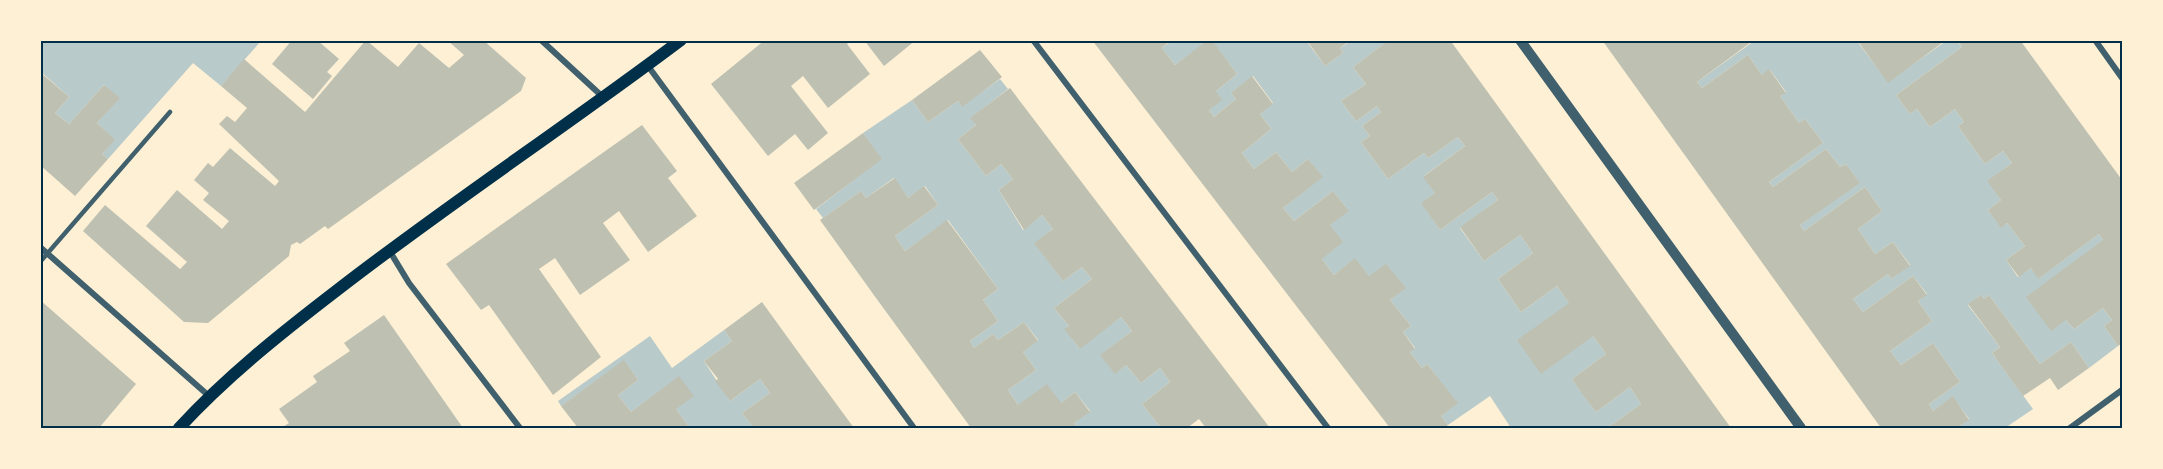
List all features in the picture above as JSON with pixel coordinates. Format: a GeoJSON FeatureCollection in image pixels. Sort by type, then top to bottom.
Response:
{"type":"FeatureCollection","features":[{"type":"Feature","properties":{"kind":"main road"},"geometry":{"type":"LineString","coordinates":[[179,429],[209,396],[279,335],[388,250],[604,98],[681,40]]}},
{"type":"Feature","properties":{"kind":"street"},"geometry":{"type":"LineString","coordinates":[[541,40],[604,98]]}},
{"type":"Feature","properties":{"kind":"street"},"geometry":{"type":"LineString","coordinates":[[1033,40],[1328,429]]}},
{"type":"Feature","properties":{"kind":"street"},"geometry":{"type":"LineString","coordinates":[[1520,40],[1801,429]]}},
{"type":"Feature","properties":{"kind":"street"},"geometry":{"type":"LineString","coordinates":[[2095,40],[2122,78]]}},
{"type":"Feature","properties":{"kind":"street"},"geometry":{"type":"LineString","coordinates":[[648,66],[914,429]]}},
{"type":"Feature","properties":{"kind":"street"},"geometry":{"type":"LineString","coordinates":[[40,247],[209,396]]}},
{"type":"Feature","properties":{"kind":"street"},"geometry":{"type":"LineString","coordinates":[[388,250],[409,283],[520,429]]}},
{"type":"Feature","properties":{"kind":"street"},"geometry":{"type":"LineString","coordinates":[[2070,429],[2122,390]]}},
{"type":"Feature","properties":{"kind":"lane"},"geometry":{"type":"LineString","coordinates":[[40,262],[170,112]]}},
{"type":"Feature","properties":{"kind":"shaded area"},"geometry":{"type":"Polygon","coordinates":[[[41,41],[261,41],[221,86],[193,63],[108,159],[102,154],[114,140],[97,123],[119,98],[104,85],[69,124],[55,113],[69,97],[41,72],[41,41]]]}},
{"type":"Feature","properties":{"kind":"shaded area"},"geometry":{"type":"Polygon","coordinates":[[[1171,41],[1208,41],[1175,65],[1162,48],[1171,41]]]}},
{"type":"Feature","properties":{"kind":"shaded area"},"geometry":{"type":"Polygon","coordinates":[[[1212,41],[1310,41],[1308,43],[1325,66],[1343,53],[1340,48],[1351,41],[1388,41],[1353,67],[1366,84],[1341,101],[1356,121],[1377,106],[1381,112],[1362,126],[1370,136],[1361,142],[1388,179],[1424,153],[1428,158],[1458,137],[1465,146],[1424,176],[1435,193],[1422,203],[1440,230],[1492,192],[1498,200],[1460,228],[1484,261],[1520,235],[1533,253],[1498,279],[1521,312],[1557,286],[1606,354],[1572,379],[1596,412],[1630,387],[1641,404],[1607,428],[1511,428],[1490,396],[1448,425],[1441,416],[1457,403],[1427,364],[1422,368],[1410,352],[1415,348],[1403,332],[1411,326],[1390,300],[1405,288],[1369,276],[1355,259],[1334,275],[1322,259],[1330,225],[1348,210],[1333,191],[1294,221],[1283,208],[1322,177],[1308,159],[1292,172],[1276,152],[1254,169],[1242,153],[1271,129],[1260,114],[1273,103],[1253,76],[1231,93],[1236,99],[1214,117],[1209,110],[1216,91],[1237,74],[1212,41]]]}},
{"type":"Feature","properties":{"kind":"shaded area"},"geometry":{"type":"Polygon","coordinates":[[[1754,41],[1857,41],[1888,82],[1946,41],[1957,41],[1962,47],[1896,95],[1910,114],[1917,109],[1930,127],[1955,109],[1964,122],[1958,126],[1985,164],[2003,151],[2012,163],[1988,181],[2001,200],[1988,210],[2001,227],[2007,223],[2025,246],[2006,260],[2018,277],[2031,268],[2039,278],[2099,234],[2103,240],[2066,320],[2074,329],[2103,308],[2112,320],[2104,326],[2118,346],[2089,368],[2071,342],[2040,364],[1989,295],[1984,299],[1981,295],[1968,305],[2000,347],[1992,353],[2033,409],[2005,428],[1958,428],[1969,419],[1953,397],[1933,411],[1929,404],[1960,382],[1933,343],[1901,365],[1890,351],[1932,321],[1918,301],[1927,294],[1913,276],[1863,312],[1853,299],[1888,274],[1891,279],[1910,265],[1893,242],[1875,254],[1858,229],[1882,211],[1865,187],[1804,231],[1800,225],[1859,182],[1846,164],[1840,167],[1826,149],[1773,187],[1769,182],[1823,143],[1805,119],[1799,123],[1780,96],[1786,92],[1770,70],[1762,75],[1748,55],[1702,88],[1697,82],[1754,41]]]}},
{"type":"Feature","properties":{"kind":"shaded area"},"geometry":{"type":"Polygon","coordinates":[[[1000,79],[1008,89],[971,118],[976,125],[958,139],[986,176],[1001,164],[1013,179],[999,190],[1023,230],[1042,215],[1053,229],[1035,243],[1063,281],[1082,267],[1092,279],[1054,308],[1069,326],[1065,329],[1079,348],[1121,317],[1132,331],[1101,355],[1115,373],[1126,365],[1141,383],[1160,368],[1170,382],[1142,404],[1161,428],[1078,428],[1074,423],[1090,411],[1075,392],[1061,403],[1018,405],[1008,390],[1036,370],[1023,352],[1038,340],[1024,322],[998,340],[993,334],[974,348],[970,341],[998,321],[983,300],[998,289],[948,220],[905,251],[895,236],[938,205],[925,186],[908,198],[894,178],[866,198],[861,191],[823,218],[816,209],[881,159],[863,133],[912,100],[928,122],[958,101],[962,106],[1000,79]]]}},
{"type":"Feature","properties":{"kind":"shaded area"},"geometry":{"type":"Polygon","coordinates":[[[724,330],[732,341],[704,361],[730,401],[760,379],[770,393],[742,413],[754,428],[690,428],[676,409],[679,377],[631,412],[618,395],[638,380],[624,361],[561,406],[558,401],[650,336],[672,368],[724,330]]]}},
{"type":"Feature","properties":{"kind":"building"},"geometry":{"type":"Polygon","coordinates":[[[292,40],[317,40],[339,59],[327,72],[332,76],[313,99],[272,64],[292,40]]]}},
{"type":"Feature","properties":{"kind":"building"},"geometry":{"type":"Polygon","coordinates":[[[366,40],[398,67],[419,43],[449,68],[464,55],[447,40],[483,40],[526,78],[521,91],[328,229],[325,226],[300,244],[297,242],[291,245],[289,256],[208,323],[184,322],[83,231],[105,205],[180,269],[187,262],[146,226],[177,190],[222,229],[229,221],[203,200],[209,193],[194,180],[208,163],[213,167],[230,148],[275,186],[279,181],[219,124],[227,116],[235,122],[247,108],[221,86],[244,59],[305,112],[366,40]]]}},
{"type":"Feature","properties":{"kind":"building"},"geometry":{"type":"Polygon","coordinates":[[[765,40],[852,40],[847,44],[870,74],[828,108],[803,76],[791,86],[828,133],[808,150],[795,134],[768,156],[711,84],[765,40]]]}},
{"type":"Feature","properties":{"kind":"building"},"geometry":{"type":"Polygon","coordinates":[[[864,40],[916,40],[884,66],[864,40]]]}},
{"type":"Feature","properties":{"kind":"building"},"geometry":{"type":"Polygon","coordinates":[[[1092,40],[1171,40],[1162,48],[1175,65],[1208,40],[1212,40],[1237,74],[1216,91],[1222,100],[1209,110],[1214,117],[1236,99],[1231,93],[1252,76],[1273,104],[1260,114],[1271,129],[1242,153],[1254,169],[1276,152],[1292,172],[1308,159],[1323,177],[1283,208],[1294,221],[1333,191],[1349,211],[1330,225],[1343,242],[1322,259],[1334,275],[1355,258],[1369,276],[1386,264],[1406,288],[1390,300],[1411,326],[1403,332],[1415,349],[1410,352],[1422,368],[1427,364],[1458,403],[1441,416],[1448,425],[1444,428],[1390,428],[1092,40]]]}},
{"type":"Feature","properties":{"kind":"building"},"geometry":{"type":"Polygon","coordinates":[[[1310,40],[1351,40],[1340,48],[1343,53],[1325,66],[1308,42],[1310,40]]]}},
{"type":"Feature","properties":{"kind":"building"},"geometry":{"type":"Polygon","coordinates":[[[1389,40],[1450,40],[1731,428],[1607,428],[1641,404],[1630,387],[1596,412],[1583,395],[1572,379],[1606,354],[1593,336],[1541,374],[1517,340],[1569,303],[1557,286],[1521,312],[1498,279],[1533,253],[1520,235],[1484,261],[1460,227],[1498,200],[1492,192],[1440,230],[1421,203],[1435,193],[1423,177],[1465,146],[1458,137],[1428,158],[1424,153],[1388,179],[1361,142],[1370,136],[1362,126],[1381,112],[1377,106],[1356,121],[1341,101],[1366,84],[1353,67],[1389,40]]]}},
{"type":"Feature","properties":{"kind":"building"},"geometry":{"type":"Polygon","coordinates":[[[1602,40],[1754,40],[1697,82],[1702,88],[1748,55],[1762,75],[1769,69],[1786,93],[1780,96],[1799,123],[1805,119],[1823,143],[1769,182],[1773,187],[1826,149],[1840,167],[1846,164],[1860,183],[1800,225],[1804,231],[1865,187],[1882,211],[1858,229],[1875,254],[1893,242],[1910,266],[1891,279],[1888,274],[1853,299],[1863,312],[1913,276],[1927,295],[1918,301],[1932,321],[1890,351],[1901,365],[1933,343],[1960,382],[1929,404],[1933,411],[1953,396],[1969,420],[1957,428],[1881,428],[1602,40]]]}},
{"type":"Feature","properties":{"kind":"building"},"geometry":{"type":"Polygon","coordinates":[[[1857,40],[1946,40],[1888,83],[1857,40]]]}},
{"type":"Feature","properties":{"kind":"building"},"geometry":{"type":"Polygon","coordinates":[[[1957,40],[2020,40],[2122,180],[2122,343],[2118,346],[2104,326],[2112,320],[2103,308],[2074,329],[2066,320],[2051,331],[2026,297],[2103,240],[2099,234],[2038,279],[2031,268],[2019,277],[2006,260],[2025,246],[2007,223],[2001,228],[1988,210],[2001,200],[1987,181],[2012,163],[2003,151],[1985,164],[1958,126],[1964,122],[1955,109],[1930,127],[1917,109],[1910,114],[1896,95],[1962,47],[1957,40]]]}},
{"type":"Feature","properties":{"kind":"building"},"geometry":{"type":"Polygon","coordinates":[[[980,50],[1002,77],[962,107],[958,101],[928,122],[912,100],[980,50]]]}},
{"type":"Feature","properties":{"kind":"building"},"geometry":{"type":"Polygon","coordinates":[[[40,72],[69,97],[55,113],[69,124],[104,85],[120,98],[97,123],[115,140],[102,154],[108,159],[75,196],[40,165],[40,72]]]}},
{"type":"Feature","properties":{"kind":"building"},"geometry":{"type":"Polygon","coordinates":[[[1010,88],[1270,428],[1206,428],[1199,419],[1187,428],[1161,428],[1142,404],[1170,382],[1160,368],[1141,383],[1126,365],[1115,374],[1100,355],[1132,331],[1121,317],[1080,349],[1064,329],[1069,326],[1054,308],[1092,279],[1082,267],[1063,281],[1034,243],[1053,229],[1042,215],[1024,230],[999,190],[1013,179],[1001,164],[986,176],[958,139],[976,125],[970,118],[1010,88]]]}},
{"type":"Feature","properties":{"kind":"building"},"geometry":{"type":"Polygon","coordinates":[[[642,125],[677,171],[668,178],[697,216],[648,252],[619,211],[603,223],[630,260],[580,295],[555,258],[539,269],[601,357],[553,395],[489,305],[481,310],[446,264],[642,125]]]}},
{"type":"Feature","properties":{"kind":"building"},"geometry":{"type":"Polygon","coordinates":[[[863,133],[882,159],[814,210],[794,183],[863,133]]]}},
{"type":"Feature","properties":{"kind":"building"},"geometry":{"type":"Polygon","coordinates":[[[895,178],[908,198],[924,186],[938,205],[895,236],[905,251],[947,220],[998,289],[983,300],[998,321],[970,341],[974,348],[993,334],[998,340],[1024,322],[1038,341],[1023,352],[1036,370],[1008,390],[1018,405],[1047,384],[1061,403],[1075,392],[1090,412],[1074,423],[1078,428],[971,428],[820,220],[861,191],[866,198],[895,178]]]}},
{"type":"Feature","properties":{"kind":"building"},"geometry":{"type":"Polygon","coordinates":[[[1981,295],[1984,299],[1989,295],[2040,364],[2071,342],[2089,368],[2058,390],[2050,378],[2023,396],[1992,353],[2000,347],[1968,304],[1981,295]]]}},
{"type":"Feature","properties":{"kind":"building"},"geometry":{"type":"Polygon","coordinates":[[[40,300],[136,384],[99,428],[40,428],[40,300]]]}},
{"type":"Feature","properties":{"kind":"building"},"geometry":{"type":"Polygon","coordinates":[[[762,302],[854,428],[754,428],[742,413],[770,393],[760,379],[730,401],[715,381],[718,379],[704,361],[732,341],[724,330],[762,302]]]}},
{"type":"Feature","properties":{"kind":"building"},"geometry":{"type":"Polygon","coordinates":[[[384,315],[463,428],[281,428],[289,423],[279,409],[317,382],[313,376],[350,351],[344,343],[384,315]]]}},
{"type":"Feature","properties":{"kind":"building"},"geometry":{"type":"Polygon","coordinates":[[[624,360],[638,380],[618,395],[631,412],[679,376],[694,396],[676,409],[690,428],[578,428],[561,406],[624,360]]]}}]}
